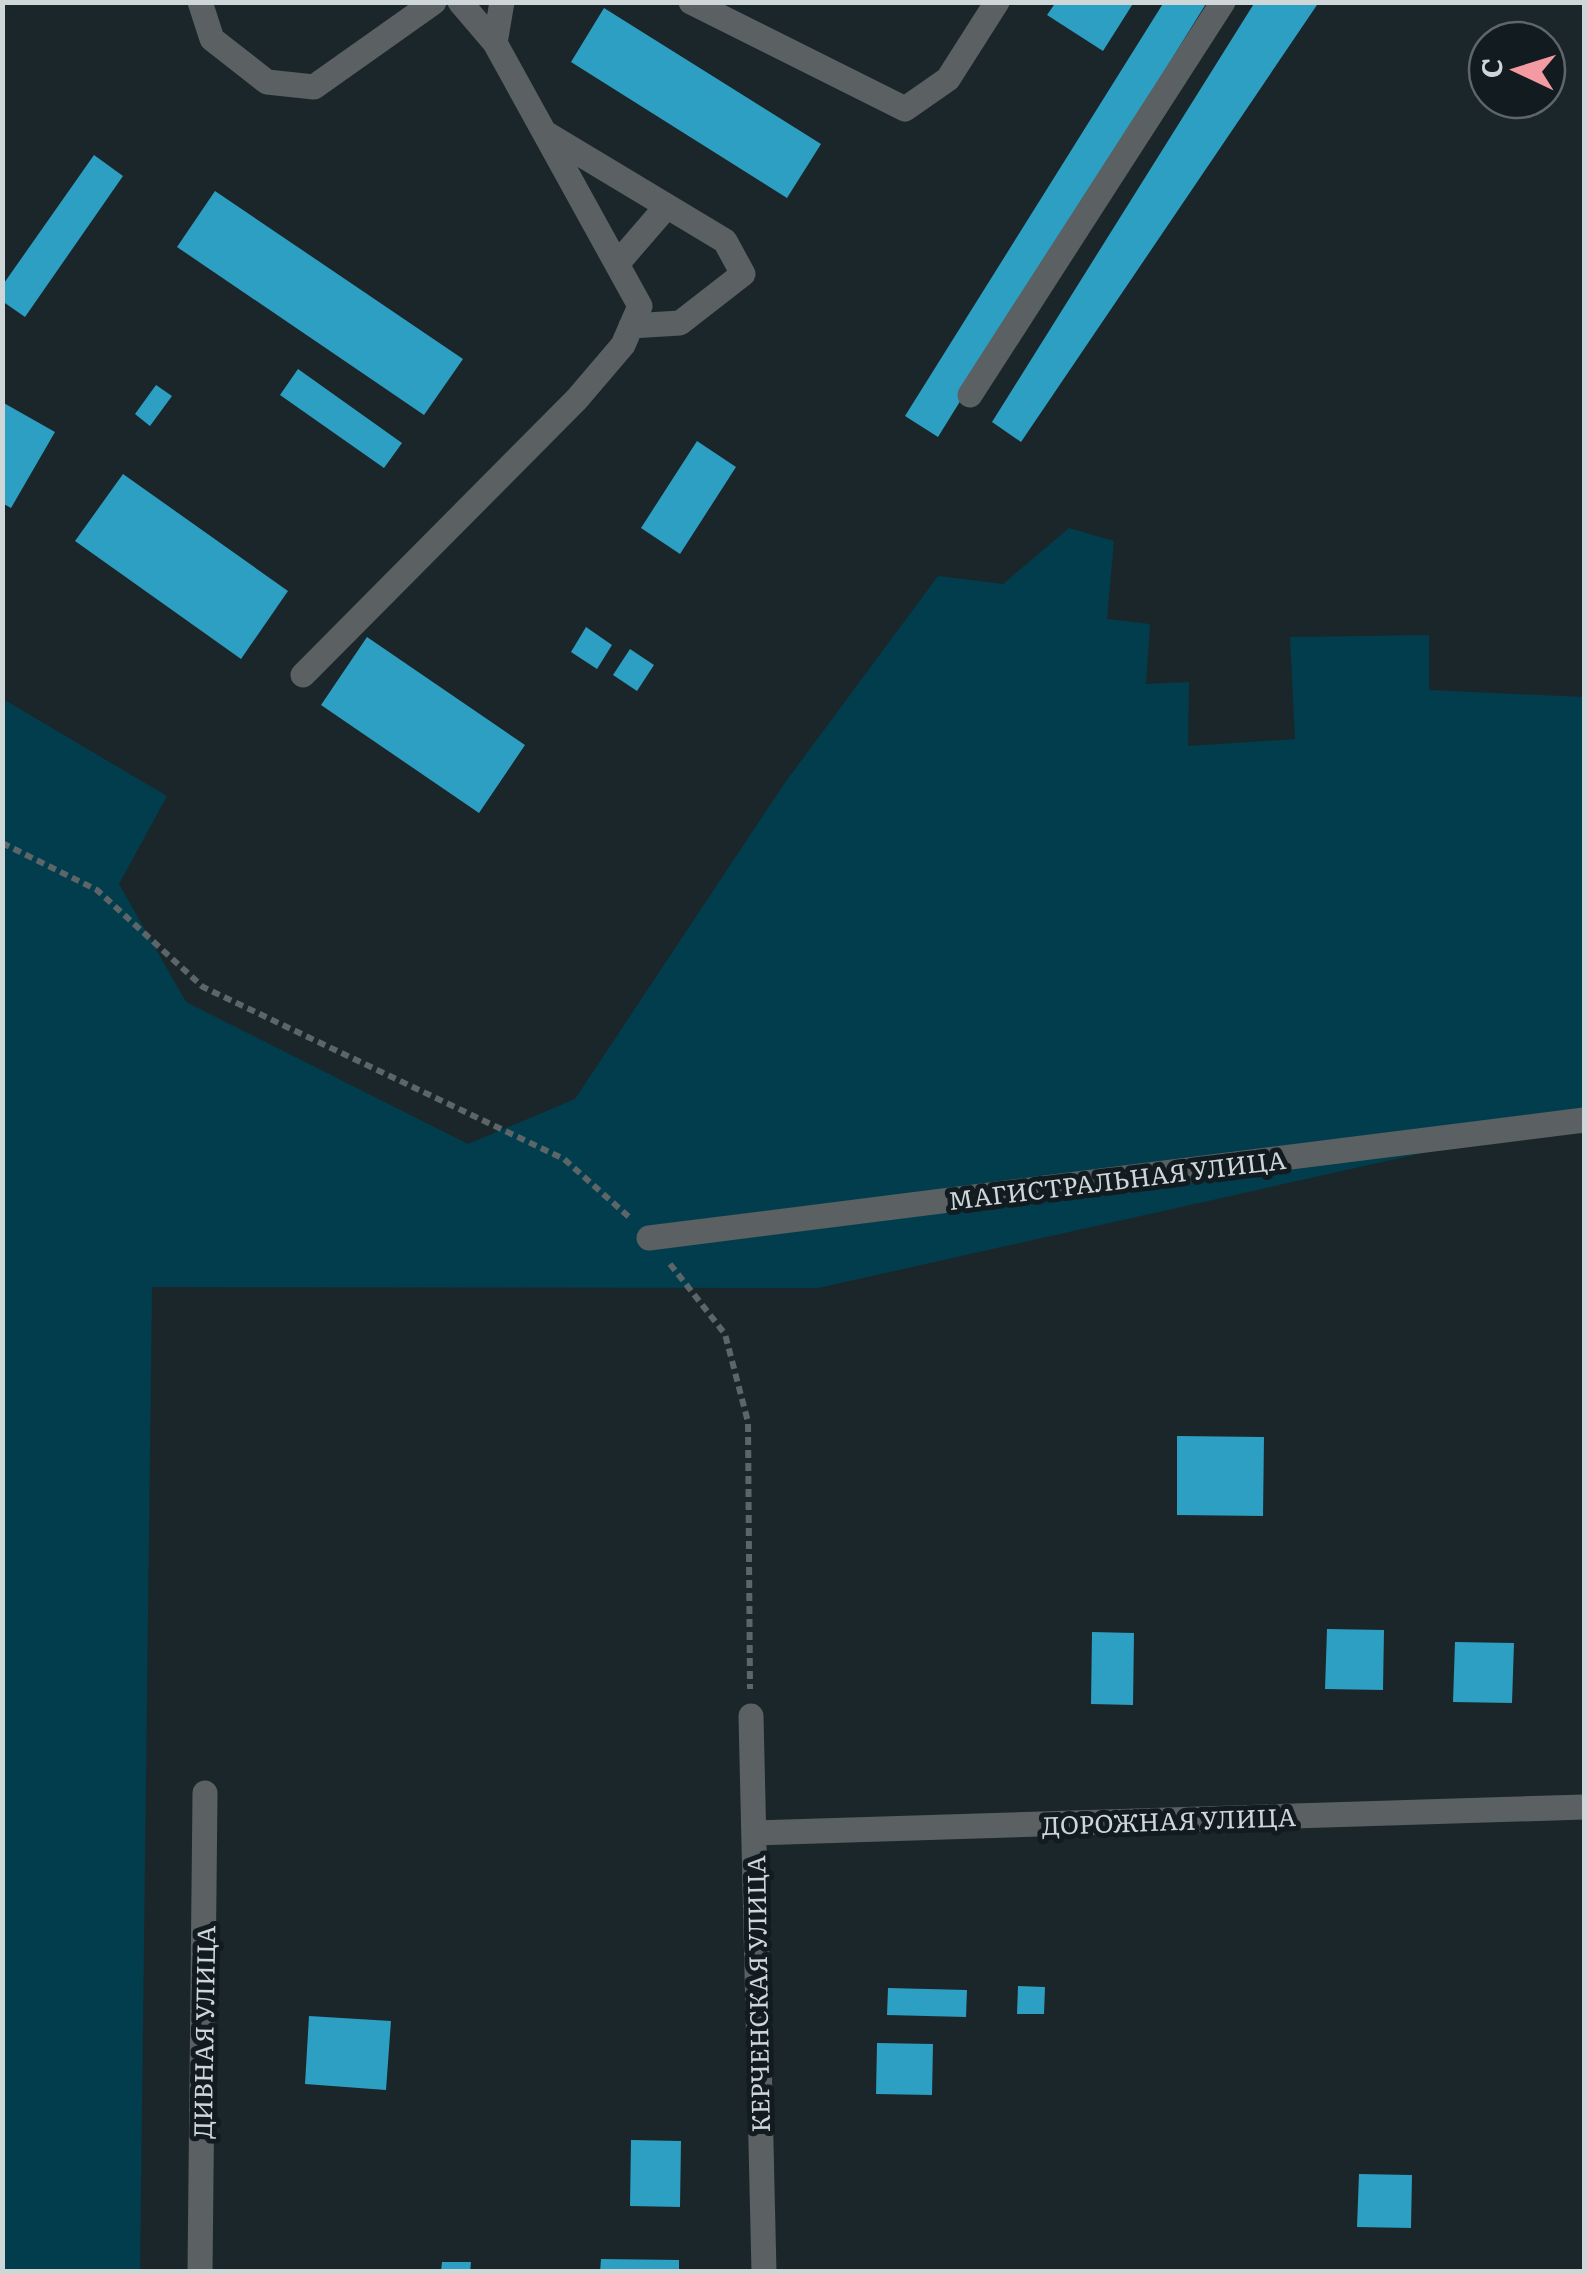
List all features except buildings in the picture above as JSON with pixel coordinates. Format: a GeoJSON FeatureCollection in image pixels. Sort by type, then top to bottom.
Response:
{"type":"FeatureCollection","features":[{"type":"Feature","properties":{"kind":"street"},"geometry":{"type":"LineString","coordinates":[[200,2],[212,39],[267,82],[314,86],[434,2]]}},
{"type":"Feature","properties":{"kind":"street"},"geometry":{"type":"LineString","coordinates":[[303,675],[577,398],[623,345],[640,306],[496,43],[460,2]]}},
{"type":"Feature","properties":{"kind":"street"},"geometry":{"type":"LineString","coordinates":[[496,43],[502,2]]}},
{"type":"Feature","properties":{"kind":"street"},"geometry":{"type":"LineString","coordinates":[[691,2],[905,110],[948,80],[997,2]]}},
{"type":"Feature","properties":{"kind":"street"},"geometry":{"type":"LineString","coordinates":[[970,395],[1223,2]]}},
{"type":"Feature","properties":{"kind":"street"},"geometry":{"type":"LineString","coordinates":[[544,132],[725,240],[743,274],[680,323],[631,326]]}},
{"type":"Feature","properties":{"kind":"street"},"geometry":{"type":"LineString","coordinates":[[617,264],[667,206]]}},
{"type":"Feature","properties":{"kind":"street","name":"МАГИСТРАЛЬНАЯ УЛИЦА"},"geometry":{"type":"LineString","coordinates":[[649,1238],[1584,1120]]}},
{"type":"Feature","properties":{"kind":"street","name":"КЕРЧЕНСКАЯ УЛИЦА"},"geometry":{"type":"LineString","coordinates":[[750,1716],[764,2272]]}},
{"type":"Feature","properties":{"kind":"street","name":"ДИВНАЯ УЛИЦА"},"geometry":{"type":"LineString","coordinates":[[200,2272],[205,1794]]}},
{"type":"Feature","properties":{"kind":"street","name":"ДОРОЖНАЯ УЛИЦА"},"geometry":{"type":"LineString","coordinates":[[754,1833],[1584,1807]]}},
{"type":"Feature","properties":{"kind":"path"},"geometry":{"type":"LineString","coordinates":[[2,843],[97,890],[203,987],[564,1159],[637,1223],[726,1334],[748,1422],[750,1716]]}},
{"type":"Feature","properties":{"kind":"shaded area"},"geometry":{"type":"Polygon","coordinates":[[[1069,528],[1114,541],[1107,619],[1150,624],[1146,684],[1189,682],[1188,746],[1295,739],[1290,637],[1429,635],[1429,690],[1584,697],[1584,1117],[818,1288],[152,1287],[140,2271],[3,2272],[3,699],[167,796],[119,884],[186,1002],[468,1144],[575,1099],[784,784],[938,576],[1003,584],[1069,528]]]}}]}
